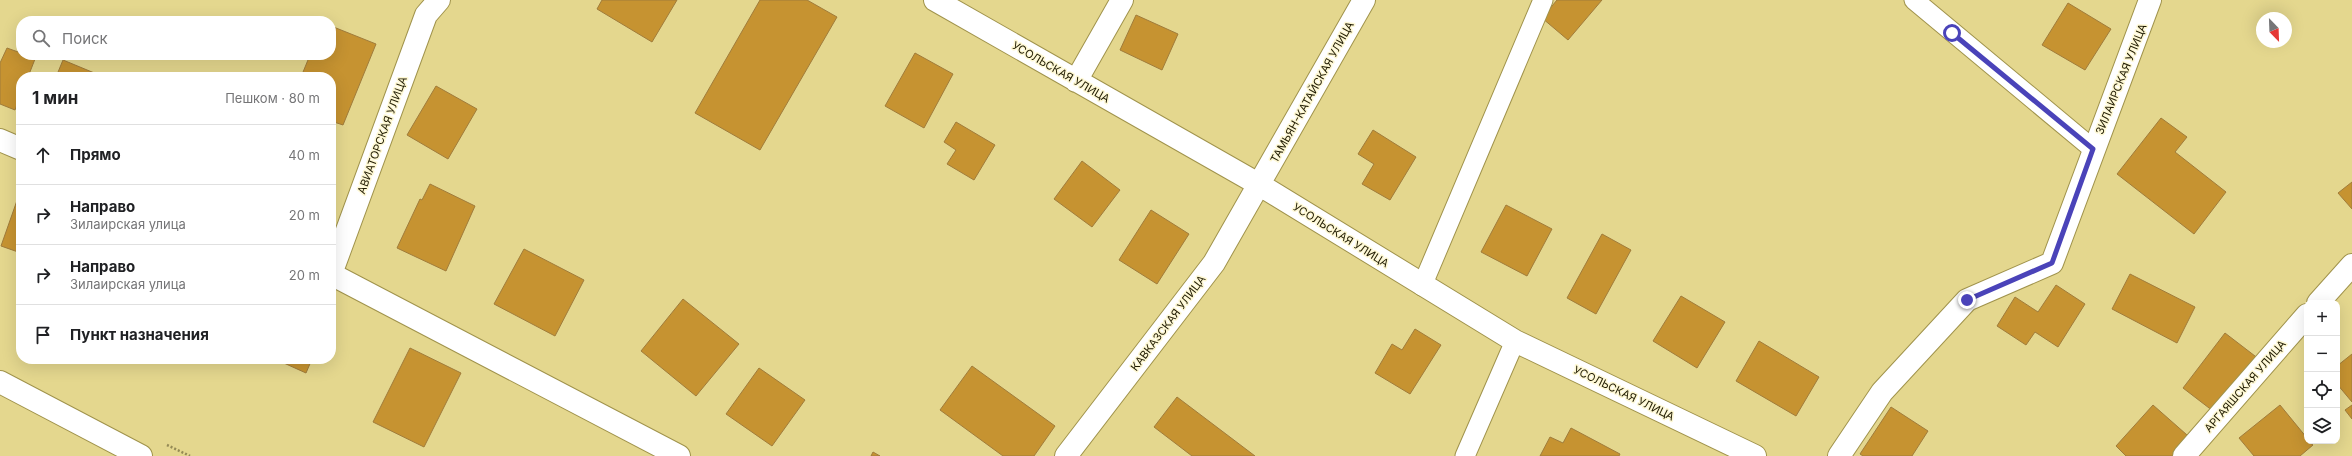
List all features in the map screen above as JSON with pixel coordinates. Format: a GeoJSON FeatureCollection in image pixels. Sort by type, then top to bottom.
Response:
{"type":"FeatureCollection","features":[{"type":"Feature","properties":{"kind":"street","name":"АВИАТОРСКАЯ УЛИЦА"},"geometry":{"type":"LineString","coordinates":[[336,260],[426,15],[439,0]]}},
{"type":"Feature","properties":{"kind":"street","name":"УСОЛЬСКАЯ УЛИЦА"},"geometry":{"type":"LineString","coordinates":[[935,0],[1260,185],[1422,286],[1515,341],[1755,456]]}},
{"type":"Feature","properties":{"kind":"street"},"geometry":{"type":"LineString","coordinates":[[1076,81],[1122,0]]}},
{"type":"Feature","properties":{"kind":"street","name":"ТАМЬЯН-КАТАЙСКАЯ УЛИЦА"},"geometry":{"type":"LineString","coordinates":[[1260,185],[1364,0]]}},
{"type":"Feature","properties":{"kind":"street","name":"ЗИЛАИРСКАЯ УЛИЦА"},"geometry":{"type":"LineString","coordinates":[[1839,456],[1882,392],[1967,300],[2052,263],[2093,149],[2145,18],[2150,0]]}},
{"type":"Feature","properties":{"kind":"street"},"geometry":{"type":"LineString","coordinates":[[0,140],[16,147]]}},
{"type":"Feature","properties":{"kind":"street","name":"КАВКАЗСКАЯ УЛИЦА"},"geometry":{"type":"LineString","coordinates":[[1066,456],[1214,263],[1260,185]]}},
{"type":"Feature","properties":{"kind":"street"},"geometry":{"type":"LineString","coordinates":[[2321,300],[2352,265]]}},
{"type":"Feature","properties":{"kind":"street"},"geometry":{"type":"LineString","coordinates":[[336,277],[679,456]]}},
{"type":"Feature","properties":{"kind":"street","name":"АРГАЯШСКАЯ УЛИЦА"},"geometry":{"type":"LineString","coordinates":[[2184,456],[2304,318]]}},
{"type":"Feature","properties":{"kind":"street"},"geometry":{"type":"LineString","coordinates":[[0,382],[137,455]]}},
{"type":"Feature","properties":{"kind":"lane"},"geometry":{"type":"LineString","coordinates":[[1422,286],[1543,0]]}},
{"type":"Feature","properties":{"kind":"lane"},"geometry":{"type":"LineString","coordinates":[[1914,0],[2093,149]]}},
{"type":"Feature","properties":{"kind":"lane"},"geometry":{"type":"LineString","coordinates":[[1465,456],[1515,341]]}},
{"type":"Feature","properties":{"kind":"building"},"geometry":{"type":"Polygon","coordinates":[[[602,0],[677,0],[652,42],[597,9],[602,0]]]}},
{"type":"Feature","properties":{"kind":"building"},"geometry":{"type":"Polygon","coordinates":[[[760,0],[807,0],[837,17],[760,150],[695,113],[760,0]]]}},
{"type":"Feature","properties":{"kind":"building"},"geometry":{"type":"Polygon","coordinates":[[[1557,0],[1602,0],[1568,40],[1542,18],[1557,0]]]}},
{"type":"Feature","properties":{"kind":"building"},"geometry":{"type":"Polygon","coordinates":[[[2068,3],[2111,29],[2085,70],[2042,45],[2068,3]]]}},
{"type":"Feature","properties":{"kind":"building"},"geometry":{"type":"Polygon","coordinates":[[[1136,15],[1178,34],[1162,70],[1120,50],[1136,15]]]}},
{"type":"Feature","properties":{"kind":"building"},"geometry":{"type":"Polygon","coordinates":[[[336,28],[376,44],[343,125],[336,123],[336,72],[303,72],[308,60],[336,60],[336,28]]]}},
{"type":"Feature","properties":{"kind":"building"},"geometry":{"type":"Polygon","coordinates":[[[7,48],[16,51],[16,60],[35,60],[30,72],[16,72],[15,110],[0,104],[0,63],[7,48]]]}},
{"type":"Feature","properties":{"kind":"building"},"geometry":{"type":"Polygon","coordinates":[[[915,53],[953,74],[924,128],[885,106],[915,53]]]}},
{"type":"Feature","properties":{"kind":"building"},"geometry":{"type":"Polygon","coordinates":[[[63,60],[92,72],[58,72],[63,60]]]}},
{"type":"Feature","properties":{"kind":"building"},"geometry":{"type":"Polygon","coordinates":[[[436,86],[477,109],[448,159],[407,135],[436,86]]]}},
{"type":"Feature","properties":{"kind":"building"},"geometry":{"type":"Polygon","coordinates":[[[2161,118],[2187,137],[2175,152],[2226,192],[2194,234],[2117,174],[2161,118]]]}},
{"type":"Feature","properties":{"kind":"building"},"geometry":{"type":"Polygon","coordinates":[[[956,122],[995,145],[974,180],[947,164],[956,150],[944,142],[956,122]]]}},
{"type":"Feature","properties":{"kind":"building"},"geometry":{"type":"Polygon","coordinates":[[[1373,130],[1416,157],[1390,200],[1362,184],[1374,164],[1358,154],[1373,130]]]}},
{"type":"Feature","properties":{"kind":"building"},"geometry":{"type":"Polygon","coordinates":[[[1082,161],[1120,190],[1092,227],[1054,199],[1082,161]]]}},
{"type":"Feature","properties":{"kind":"building"},"geometry":{"type":"Polygon","coordinates":[[[2352,182],[2352,209],[2338,193],[2352,182]]]}},
{"type":"Feature","properties":{"kind":"building"},"geometry":{"type":"Polygon","coordinates":[[[430,184],[475,206],[446,271],[397,248],[420,199],[422,200],[430,184]]]}},
{"type":"Feature","properties":{"kind":"building"},"geometry":{"type":"Polygon","coordinates":[[[16,203],[16,251],[1,246],[16,203]]]}},
{"type":"Feature","properties":{"kind":"building"},"geometry":{"type":"Polygon","coordinates":[[[1506,205],[1552,229],[1527,276],[1481,252],[1506,205]]]}},
{"type":"Feature","properties":{"kind":"building"},"geometry":{"type":"Polygon","coordinates":[[[1151,210],[1189,234],[1157,284],[1119,260],[1151,210]]]}},
{"type":"Feature","properties":{"kind":"building"},"geometry":{"type":"Polygon","coordinates":[[[1602,234],[1631,250],[1596,314],[1567,298],[1602,234]]]}},
{"type":"Feature","properties":{"kind":"building"},"geometry":{"type":"Polygon","coordinates":[[[524,249],[584,280],[555,336],[494,304],[524,249]]]}},
{"type":"Feature","properties":{"kind":"building"},"geometry":{"type":"Polygon","coordinates":[[[2130,274],[2195,307],[2177,343],[2112,309],[2130,274]]]}},
{"type":"Feature","properties":{"kind":"building"},"geometry":{"type":"Polygon","coordinates":[[[2056,285],[2085,304],[2058,347],[2035,332],[2026,345],[1997,326],[2015,297],[2038,312],[2056,285]]]}},
{"type":"Feature","properties":{"kind":"building"},"geometry":{"type":"Polygon","coordinates":[[[1681,296],[1725,322],[1697,368],[1653,341],[1681,296]]]}},
{"type":"Feature","properties":{"kind":"building"},"geometry":{"type":"Polygon","coordinates":[[[683,299],[739,344],[696,396],[641,351],[683,299]]]}},
{"type":"Feature","properties":{"kind":"building"},"geometry":{"type":"Polygon","coordinates":[[[1415,329],[1441,345],[1410,394],[1375,373],[1392,344],[1402,350],[1415,329]]]}},
{"type":"Feature","properties":{"kind":"building"},"geometry":{"type":"Polygon","coordinates":[[[2225,333],[2268,366],[2226,421],[2183,388],[2225,333]]]}},
{"type":"Feature","properties":{"kind":"building"},"geometry":{"type":"Polygon","coordinates":[[[1759,341],[1819,377],[1796,416],[1736,381],[1759,341]]]}},
{"type":"Feature","properties":{"kind":"building"},"geometry":{"type":"Polygon","coordinates":[[[410,348],[461,373],[424,447],[373,422],[410,348]]]}},
{"type":"Feature","properties":{"kind":"building"},"geometry":{"type":"Polygon","coordinates":[[[2352,354],[2352,402],[2340,388],[2340,364],[2352,354]]]}},
{"type":"Feature","properties":{"kind":"building"},"geometry":{"type":"Polygon","coordinates":[[[286,364],[310,364],[306,373],[286,364]]]}},
{"type":"Feature","properties":{"kind":"building"},"geometry":{"type":"Polygon","coordinates":[[[972,366],[1055,426],[1034,456],[1003,456],[940,410],[972,366]]]}},
{"type":"Feature","properties":{"kind":"building"},"geometry":{"type":"Polygon","coordinates":[[[759,368],[805,400],[772,446],[726,414],[759,368]]]}},
{"type":"Feature","properties":{"kind":"building"},"geometry":{"type":"Polygon","coordinates":[[[1177,397],[1255,456],[1192,456],[1154,427],[1177,397]]]}},
{"type":"Feature","properties":{"kind":"building"},"geometry":{"type":"Polygon","coordinates":[[[2153,405],[2195,442],[2183,456],[2126,456],[2116,446],[2153,405]]]}},
{"type":"Feature","properties":{"kind":"building"},"geometry":{"type":"Polygon","coordinates":[[[2280,405],[2304,434],[2304,444],[2313,445],[2300,456],[2254,456],[2239,438],[2280,405]]]}},
{"type":"Feature","properties":{"kind":"building"},"geometry":{"type":"Polygon","coordinates":[[[2352,405],[2352,419],[2345,410],[2352,405]]]}},
{"type":"Feature","properties":{"kind":"building"},"geometry":{"type":"Polygon","coordinates":[[[1891,407],[1928,431],[1912,456],[1863,456],[1860,454],[1891,407]]]}},
{"type":"Feature","properties":{"kind":"building"},"geometry":{"type":"Polygon","coordinates":[[[1571,428],[1620,454],[1619,456],[1540,456],[1550,437],[1563,443],[1571,428]]]}},
{"type":"Feature","properties":{"kind":"building"},"geometry":{"type":"Polygon","coordinates":[[[873,452],[880,456],[871,456],[873,452]]]}},
{"type":"Feature","properties":{"kind":"route"},"geometry":{"type":"LineString","coordinates":[[1952,33],[2093,149],[2086,174],[2052,263],[1967,300]]}}]}
